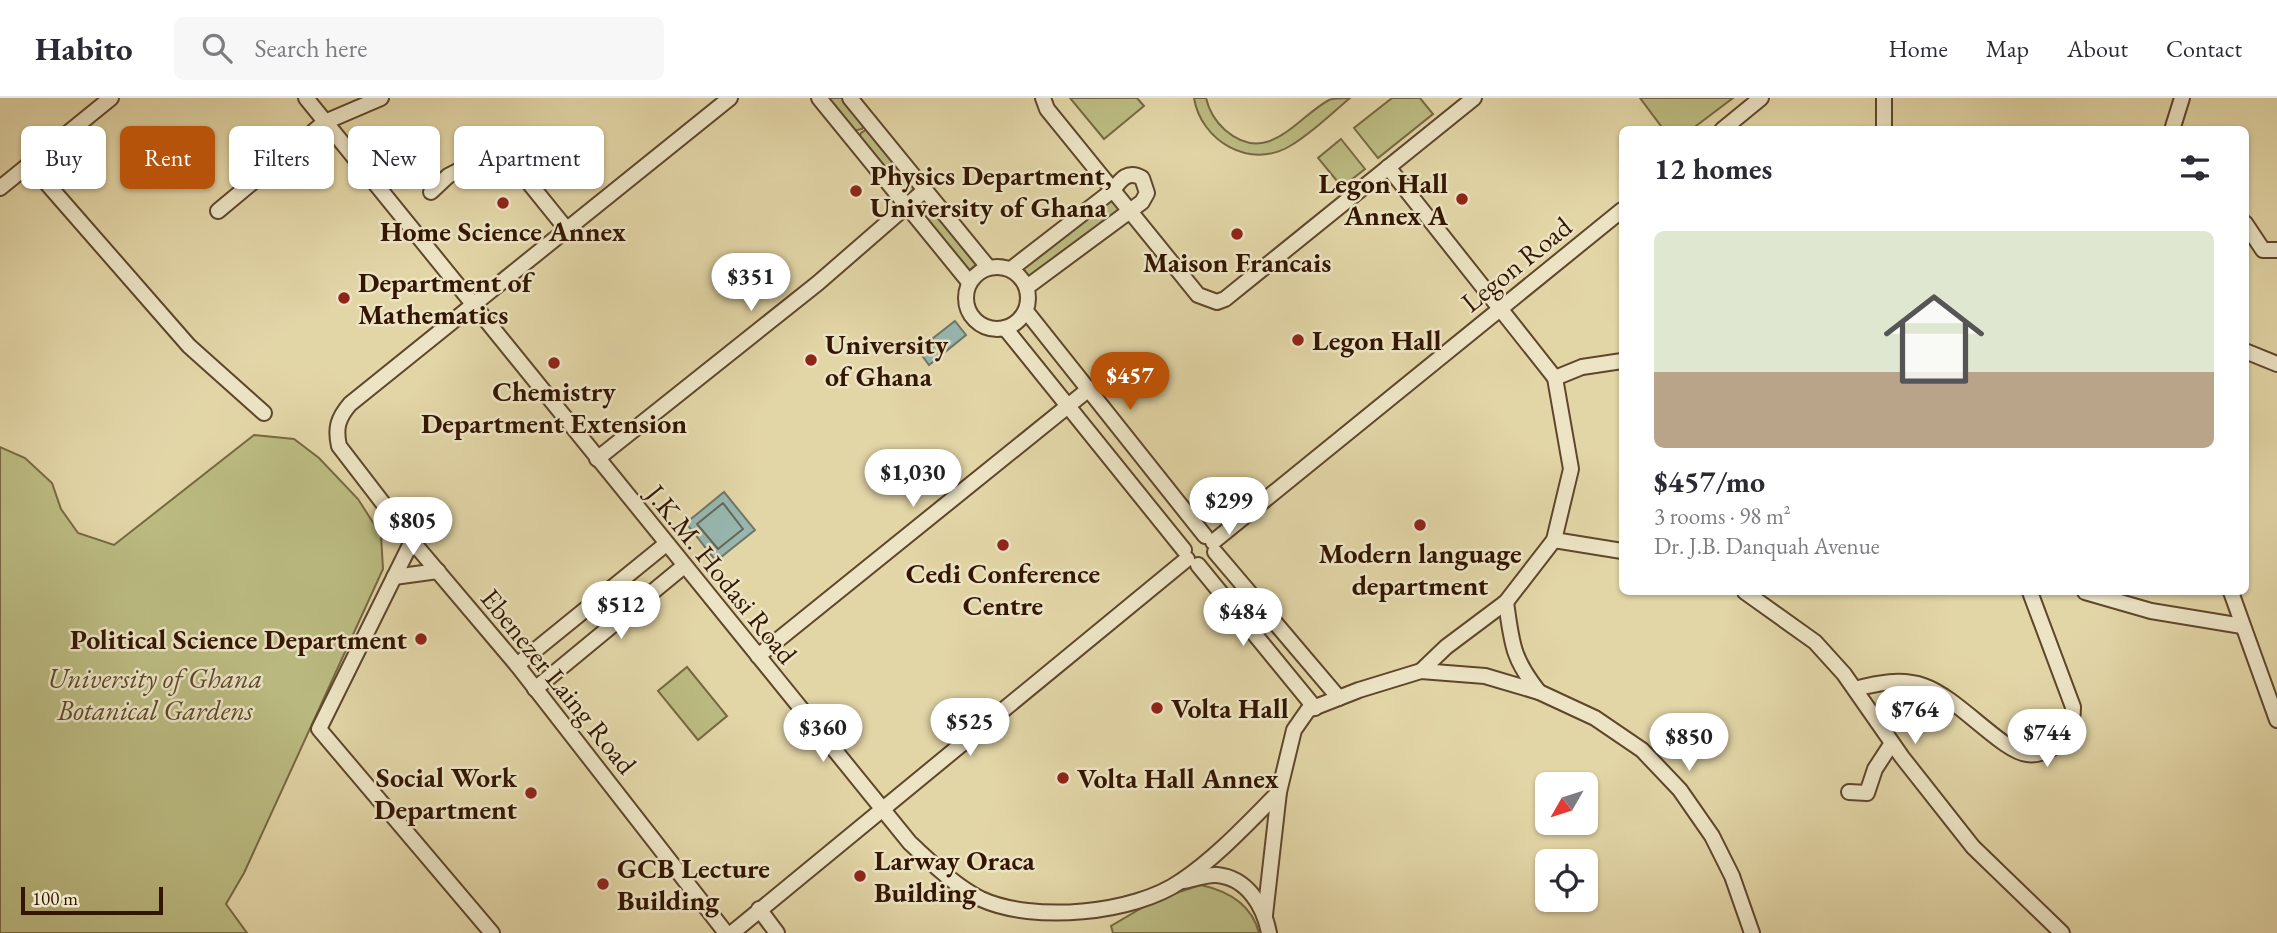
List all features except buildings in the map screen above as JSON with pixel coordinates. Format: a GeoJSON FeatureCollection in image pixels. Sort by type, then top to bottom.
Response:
{"type":"FeatureCollection","features":[{"type":"Feature","properties":{"kind":"street"},"geometry":{"type":"LineString","coordinates":[[76,126],[111,98]]}},
{"type":"Feature","properties":{"kind":"street","name":"J.K.M. Hodasi Road"},"geometry":{"type":"LineString","coordinates":[[306,98],[910,843],[956,882],[984,900],[1010,909],[1052,912],[1102,909],[1145,900],[1181,882],[1279,792]]}},
{"type":"Feature","properties":{"kind":"street"},"geometry":{"type":"LineString","coordinates":[[218,211],[325,122],[381,98]]}},
{"type":"Feature","properties":{"kind":"street"},"geometry":{"type":"LineString","coordinates":[[474,306],[730,98]]}},
{"type":"Feature","properties":{"kind":"street"},"geometry":{"type":"LineString","coordinates":[[819,98],[969,282]]}},
{"type":"Feature","properties":{"kind":"street"},"geometry":{"type":"LineString","coordinates":[[850,98],[988,267]]}},
{"type":"Feature","properties":{"kind":"street"},"geometry":{"type":"LineString","coordinates":[[1043,98],[1048,108],[1198,295],[1217,302],[1225,299],[1474,98]]}},
{"type":"Feature","properties":{"kind":"street"},"geometry":{"type":"LineString","coordinates":[[1727,126],[1761,98]]}},
{"type":"Feature","properties":{"kind":"street"},"geometry":{"type":"LineString","coordinates":[[1884,98],[1884,126]]}},
{"type":"Feature","properties":{"kind":"street"},"geometry":{"type":"LineString","coordinates":[[2173,126],[2182,98]]}},
{"type":"Feature","properties":{"kind":"street"},"geometry":{"type":"LineString","coordinates":[[431,192],[448,176],[493,153],[513,163],[568,231]]}},
{"type":"Feature","properties":{"kind":"street"},"geometry":{"type":"LineString","coordinates":[[1388,167],[1555,378],[1571,468],[1554,540],[1506,602],[1446,647],[1421,671]]}},
{"type":"Feature","properties":{"kind":"street"},"geometry":{"type":"LineString","coordinates":[[0,188],[21,170]]}},
{"type":"Feature","properties":{"kind":"street"},"geometry":{"type":"LineString","coordinates":[[1011,269],[1113,190],[1127,176],[1142,178],[1147,188],[1145,198],[1027,287]]}},
{"type":"Feature","properties":{"kind":"street"},"geometry":{"type":"LineString","coordinates":[[52,189],[190,346],[264,413]]}},
{"type":"Feature","properties":{"kind":"street"},"geometry":{"type":"LineString","coordinates":[[597,459],[818,283],[925,190]]}},
{"type":"Feature","properties":{"kind":"street","name":"Legon Road"},"geometry":{"type":"LineString","coordinates":[[1211,543],[1619,212]]}},
{"type":"Feature","properties":{"kind":"street"},"geometry":{"type":"LineString","coordinates":[[2249,229],[2263,250],[2277,250]]}},
{"type":"Feature","properties":{"kind":"street"},"geometry":{"type":"LineString","coordinates":[[988,267],[1011,269],[1021,277],[1027,287],[1026,311],[1017,322],[1005,328],[991,329],[973,318],[965,299],[969,282],[977,273],[988,267]]}},
{"type":"Feature","properties":{"kind":"street","name":"Ebenezer Laing Road"},"geometry":{"type":"LineString","coordinates":[[474,306],[350,404],[337,425],[339,446],[412,541],[517,665],[726,933]]}},
{"type":"Feature","properties":{"kind":"street"},"geometry":{"type":"LineString","coordinates":[[1026,311],[1339,698]]}},
{"type":"Feature","properties":{"kind":"street"},"geometry":{"type":"LineString","coordinates":[[1005,328],[1314,708]]}},
{"type":"Feature","properties":{"kind":"street"},"geometry":{"type":"LineString","coordinates":[[2249,353],[2277,364]]}},
{"type":"Feature","properties":{"kind":"street"},"geometry":{"type":"LineString","coordinates":[[1555,378],[1582,367],[1619,361]]}},
{"type":"Feature","properties":{"kind":"street"},"geometry":{"type":"LineString","coordinates":[[758,656],[1089,389]]}},
{"type":"Feature","properties":{"kind":"street"},"geometry":{"type":"LineString","coordinates":[[1190,558],[1191,538],[1211,543]]}},
{"type":"Feature","properties":{"kind":"street"},"geometry":{"type":"LineString","coordinates":[[1554,540],[1619,551]]}},
{"type":"Feature","properties":{"kind":"street"},"geometry":{"type":"LineString","coordinates":[[412,541],[319,729],[492,933]]}},
{"type":"Feature","properties":{"kind":"street"},"geometry":{"type":"LineString","coordinates":[[732,933],[1190,558],[1211,561],[1211,543]]}},
{"type":"Feature","properties":{"kind":"street"},"geometry":{"type":"LineString","coordinates":[[517,665],[666,544]]}},
{"type":"Feature","properties":{"kind":"street"},"geometry":{"type":"LineString","coordinates":[[536,689],[684,566]]}},
{"type":"Feature","properties":{"kind":"street"},"geometry":{"type":"LineString","coordinates":[[394,577],[438,571]]}},
{"type":"Feature","properties":{"kind":"street"},"geometry":{"type":"LineString","coordinates":[[1749,595],[1815,642],[1856,689],[1892,743],[1973,847],[2062,933]]}},
{"type":"Feature","properties":{"kind":"street"},"geometry":{"type":"LineString","coordinates":[[1856,689],[1893,682],[1925,686],[1943,694],[2007,745],[2025,755],[2039,754],[2054,747],[2067,734],[2073,719],[2073,707],[2031,595]]}},
{"type":"Feature","properties":{"kind":"street"},"geometry":{"type":"LineString","coordinates":[[2095,595],[2151,611],[2242,626]]}},
{"type":"Feature","properties":{"kind":"street"},"geometry":{"type":"LineString","coordinates":[[2232,595],[2277,720]]}},
{"type":"Feature","properties":{"kind":"street"},"geometry":{"type":"LineString","coordinates":[[1506,602],[1513,652],[1521,670],[1539,692]]}},
{"type":"Feature","properties":{"kind":"street"},"geometry":{"type":"LineString","coordinates":[[1265,915],[1279,792],[1294,730],[1308,710],[1421,671],[1485,676],[1539,692],[1595,718],[1642,750],[1680,790],[1712,836],[1732,876],[1752,933]]}},
{"type":"Feature","properties":{"kind":"street"},"geometry":{"type":"LineString","coordinates":[[1849,792],[1867,793],[1875,769],[1892,743]]}},
{"type":"Feature","properties":{"kind":"street"},"geometry":{"type":"LineString","coordinates":[[1181,882],[1216,875],[1231,879],[1260,902],[1269,933]]}},
{"type":"Feature","properties":{"kind":"street"},"geometry":{"type":"LineString","coordinates":[[759,909],[777,933]]}},
{"type":"Feature","properties":{"kind":"green space"},"geometry":{"type":"Polygon","coordinates":[[[825,98],[847,98],[865,123],[862,129],[853,131],[825,98]]]}},
{"type":"Feature","properties":{"kind":"green space"},"geometry":{"type":"Polygon","coordinates":[[[1070,98],[1137,98],[1144,106],[1104,139],[1070,98]]]}},
{"type":"Feature","properties":{"kind":"green space"},"geometry":{"type":"Polygon","coordinates":[[[1194,98],[1206,98],[1213,116],[1225,130],[1240,140],[1255,143],[1268,142],[1281,136],[1329,100],[1350,98],[1298,141],[1275,153],[1259,155],[1244,153],[1217,138],[1206,127],[1194,98]]]}},
{"type":"Feature","properties":{"kind":"green space"},"geometry":{"type":"Polygon","coordinates":[[[1392,98],[1420,98],[1433,114],[1378,158],[1354,128],[1392,98]]]}},
{"type":"Feature","properties":{"kind":"green space"},"geometry":{"type":"Polygon","coordinates":[[[1640,98],[1733,98],[1696,126],[1661,126],[1640,98]]]}},
{"type":"Feature","properties":{"kind":"green space"},"geometry":{"type":"Polygon","coordinates":[[[867,129],[919,189],[907,198],[859,139],[861,133],[867,129]]]}},
{"type":"Feature","properties":{"kind":"green space"},"geometry":{"type":"Polygon","coordinates":[[[1341,139],[1365,169],[1342,187],[1318,158],[1341,139]]]}},
{"type":"Feature","properties":{"kind":"green space"},"geometry":{"type":"Polygon","coordinates":[[[1112,196],[1122,209],[1030,278],[1025,275],[1024,267],[1112,196]]]}},
{"type":"Feature","properties":{"kind":"green space"},"geometry":{"type":"Polygon","coordinates":[[[924,198],[980,268],[970,273],[917,210],[916,205],[924,198]]]}},
{"type":"Feature","properties":{"kind":"green space","name":"University of Ghana Botanical Gardens"},"geometry":{"type":"Polygon","coordinates":[[[254,435],[294,439],[319,458],[358,499],[381,535],[383,569],[244,873],[226,904],[247,933],[0,933],[0,447],[25,458],[52,483],[61,509],[78,533],[114,545],[254,435]]]}},
{"type":"Feature","properties":{"kind":"green space"},"geometry":{"type":"Polygon","coordinates":[[[687,667],[727,716],[698,740],[658,691],[687,667]]]}},
{"type":"Feature","properties":{"kind":"green space"},"geometry":{"type":"Polygon","coordinates":[[[1201,885],[1238,901],[1251,915],[1259,933],[1113,933],[1111,926],[1157,899],[1201,885]]]}},
{"type":"Feature","properties":{"kind":"water"},"geometry":{"type":"Polygon","coordinates":[[[955,321],[966,335],[929,365],[918,350],[955,321]]]}},
{"type":"Feature","properties":{"kind":"water"},"geometry":{"type":"Polygon","coordinates":[[[724,492],[755,530],[716,561],[686,523],[724,492]]]}},
{"type":"Feature","properties":{"kind":"place","name":"Physics Department, University of Ghana"},"geometry":{"type":"Point","coordinates":[856,191]}},
{"type":"Feature","properties":{"kind":"place","name":"Legon Hall Annex A"},"geometry":{"type":"Point","coordinates":[1462,199]}},
{"type":"Feature","properties":{"kind":"place","name":"Home Science Annex"},"geometry":{"type":"Point","coordinates":[503,203]}},
{"type":"Feature","properties":{"kind":"place","name":"Maison Francais"},"geometry":{"type":"Point","coordinates":[1237,234]}},
{"type":"Feature","properties":{"kind":"place","name":"Department of Mathematics"},"geometry":{"type":"Point","coordinates":[344,298]}},
{"type":"Feature","properties":{"kind":"place","name":"Legon Hall"},"geometry":{"type":"Point","coordinates":[1298,340]}},
{"type":"Feature","properties":{"kind":"place","name":"University of Ghana"},"geometry":{"type":"Point","coordinates":[811,360]}},
{"type":"Feature","properties":{"kind":"place","name":"Chemistry Department Extension"},"geometry":{"type":"Point","coordinates":[554,363]}},
{"type":"Feature","properties":{"kind":"place","name":"Modern language department"},"geometry":{"type":"Point","coordinates":[1420,525]}},
{"type":"Feature","properties":{"kind":"place","name":"Cedi Conference Centre"},"geometry":{"type":"Point","coordinates":[1003,545]}},
{"type":"Feature","properties":{"kind":"place","name":"Political Science Department"},"geometry":{"type":"Point","coordinates":[421,639]}},
{"type":"Feature","properties":{"kind":"place","name":"Volta Hall"},"geometry":{"type":"Point","coordinates":[1157,708]}},
{"type":"Feature","properties":{"kind":"place","name":"Volta Hall Annex"},"geometry":{"type":"Point","coordinates":[1063,778]}},
{"type":"Feature","properties":{"kind":"place","name":"Social Work Department"},"geometry":{"type":"Point","coordinates":[531,793]}},
{"type":"Feature","properties":{"kind":"place","name":"Larway Oraca Building"},"geometry":{"type":"Point","coordinates":[860,876]}},
{"type":"Feature","properties":{"kind":"place","name":"GCB Lecture Building"},"geometry":{"type":"Point","coordinates":[603,884]}}]}
